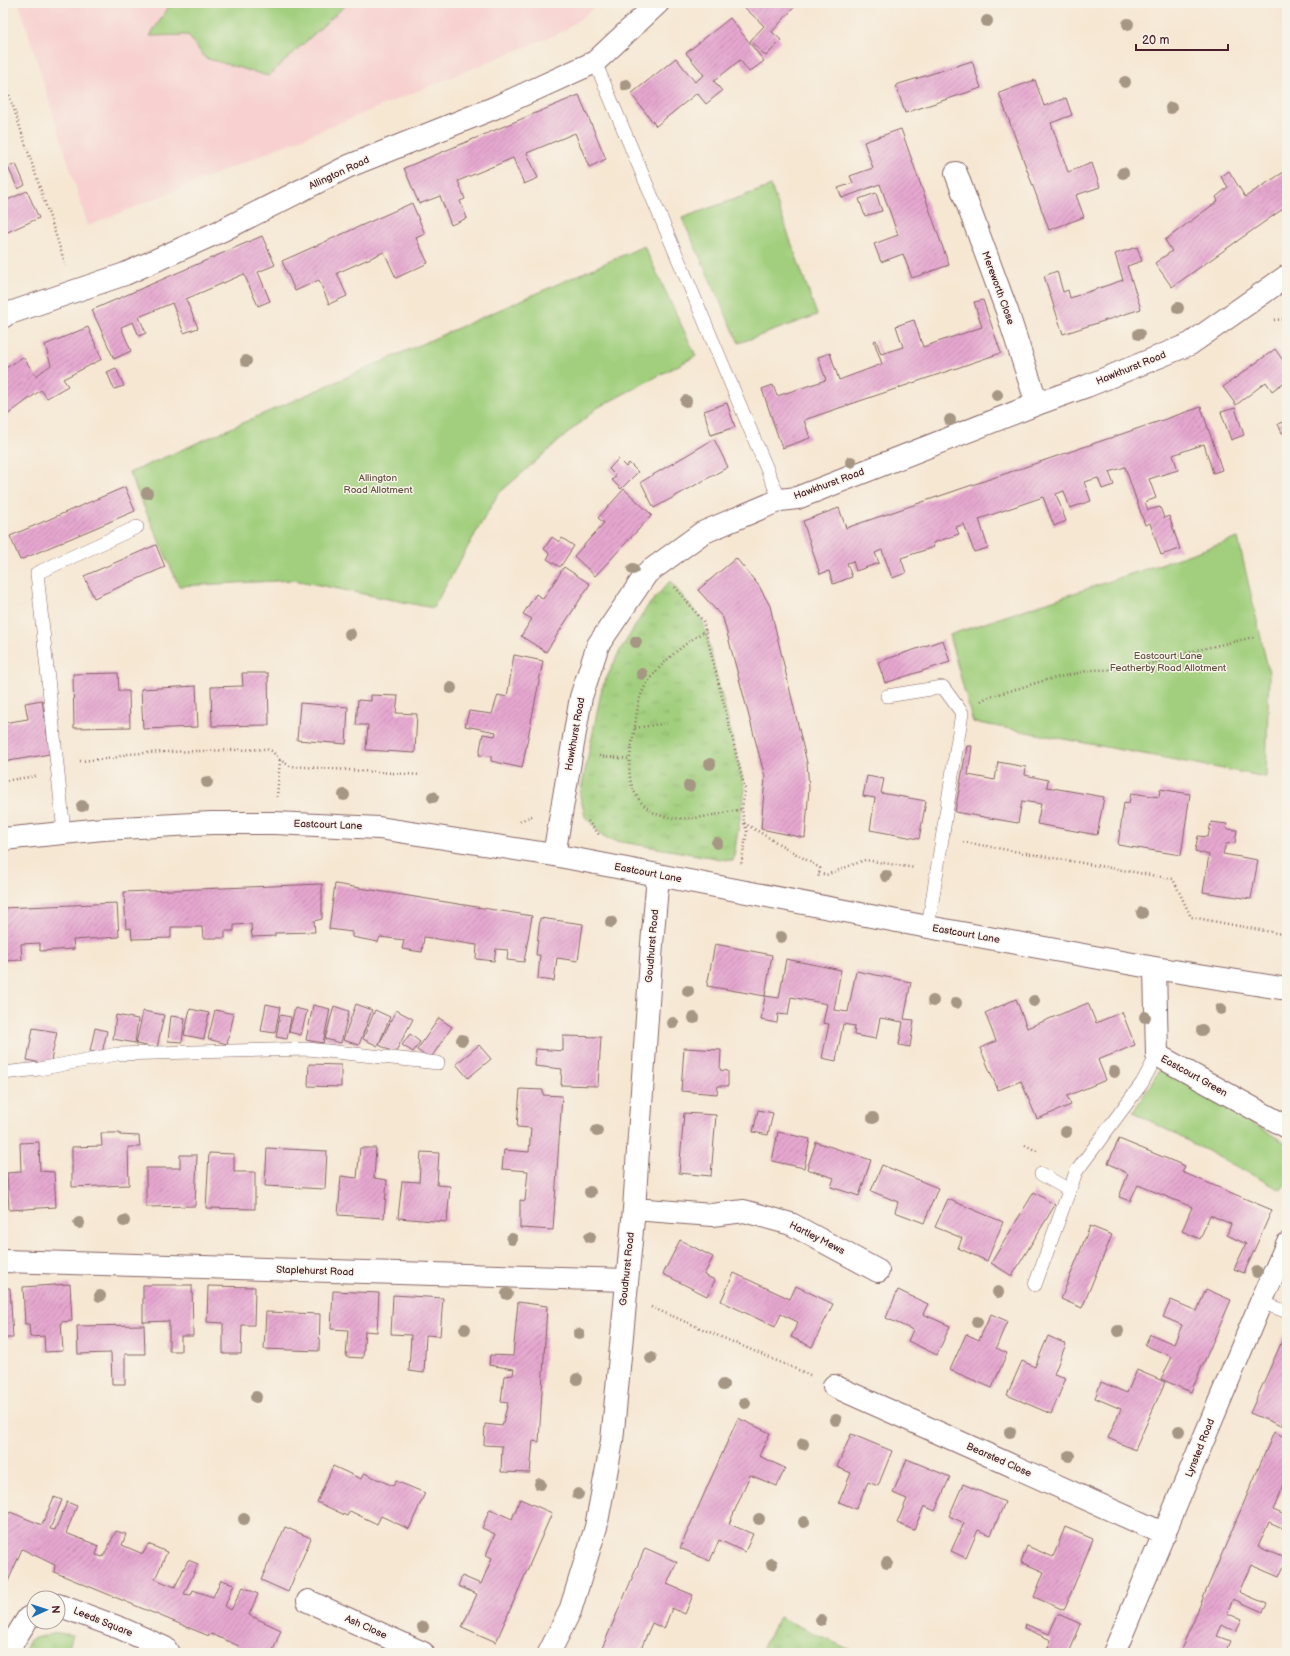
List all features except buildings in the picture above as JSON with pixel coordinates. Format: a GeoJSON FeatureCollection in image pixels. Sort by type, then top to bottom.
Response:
{"type":"FeatureCollection","features":[{"type":"Feature","properties":{"kind":"street","name":"Allington Road"},"geometry":{"type":"LineString","coordinates":[[3,317],[7,314],[125,274],[223,230],[350,166],[494,108],[595,62],[658,3]]}},
{"type":"Feature","properties":{"kind":"street","name":"Mereworth Close"},"geometry":{"type":"LineString","coordinates":[[956,173],[1007,311],[1037,404]]}},
{"type":"Feature","properties":{"kind":"street","name":"Hawkhurst Road"},"geometry":{"type":"LineString","coordinates":[[554,854],[581,697],[598,644],[647,573],[656,565],[702,533],[780,500],[797,498],[1037,404],[1088,386],[1190,344],[1286,278]]}},
{"type":"Feature","properties":{"kind":"street","name":"Eastcourt Lane"},"geometry":{"type":"LineString","coordinates":[[3,838],[64,832],[211,823],[334,825],[390,830],[554,854],[658,876],[928,928],[1155,968],[1287,989]]}},
{"type":"Feature","properties":{"kind":"street","name":"Goudhurst Road"},"geometry":{"type":"LineString","coordinates":[[549,1653],[570,1610],[596,1527],[612,1441],[623,1306],[634,1209],[658,876]]}},
{"type":"Feature","properties":{"kind":"street","name":"Eastcourt Green"},"geometry":{"type":"LineString","coordinates":[[1155,968],[1157,1055],[1287,1127]]}},
{"type":"Feature","properties":{"kind":"street","name":"Hartley Mews"},"geometry":{"type":"LineString","coordinates":[[634,1209],[712,1215],[744,1211],[791,1224],[878,1270]]}},
{"type":"Feature","properties":{"kind":"street","name":"Lynsted Road"},"geometry":{"type":"LineString","coordinates":[[1114,1653],[1261,1302],[1287,1244]]}},
{"type":"Feature","properties":{"kind":"street","name":"Staplehurst Road"},"geometry":{"type":"LineString","coordinates":[[3,1262],[627,1280]]}},
{"type":"Feature","properties":{"kind":"street","name":"Bearsted Close"},"geometry":{"type":"LineString","coordinates":[[834,1386],[1165,1534]]}},
{"type":"Feature","properties":{"kind":"street","name":"Ash Close"},"geometry":{"type":"LineString","coordinates":[[308,1601],[423,1653]]}},
{"type":"Feature","properties":{"kind":"street","name":"Leeds Square"},"geometry":{"type":"LineString","coordinates":[[66,1608],[120,1628],[165,1648],[168,1653]]}},
{"type":"Feature","properties":{"kind":"street"},"geometry":{"type":"LineString","coordinates":[[6,1653],[26,1621]]}},
{"type":"Feature","properties":{"kind":"lane"},"geometry":{"type":"LineString","coordinates":[[595,62],[780,500]]}},
{"type":"Feature","properties":{"kind":"lane"},"geometry":{"type":"LineString","coordinates":[[64,832],[59,768],[37,573],[137,527]]}},
{"type":"Feature","properties":{"kind":"lane"},"geometry":{"type":"LineString","coordinates":[[887,696],[943,687],[962,713],[928,928]]}},
{"type":"Feature","properties":{"kind":"lane"},"geometry":{"type":"LineString","coordinates":[[3,1073],[39,1069],[117,1054],[308,1049],[438,1063]]}},
{"type":"Feature","properties":{"kind":"lane"},"geometry":{"type":"LineString","coordinates":[[1035,1285],[1076,1172],[1142,1083],[1157,1055]]}},
{"type":"Feature","properties":{"kind":"lane"},"geometry":{"type":"LineString","coordinates":[[1041,1174],[1069,1190]]}},
{"type":"Feature","properties":{"kind":"lane"},"geometry":{"type":"LineString","coordinates":[[1261,1302],[1287,1312]]}},
{"type":"Feature","properties":{"kind":"path"},"geometry":{"type":"LineString","coordinates":[[3,76],[74,291]]}},
{"type":"Feature","properties":{"kind":"path"},"geometry":{"type":"LineString","coordinates":[[1270,320],[1287,319]]}},
{"type":"Feature","properties":{"kind":"path"},"geometry":{"type":"LineString","coordinates":[[656,565],[703,620],[706,630],[745,789],[742,809],[747,831],[741,864]]}},
{"type":"Feature","properties":{"kind":"path"},"geometry":{"type":"LineString","coordinates":[[706,630],[674,653],[646,684],[638,706],[630,759],[629,777],[632,788],[637,796],[645,806],[655,813],[673,818],[695,818],[742,809]]}},
{"type":"Feature","properties":{"kind":"path"},"geometry":{"type":"LineString","coordinates":[[962,713],[986,698],[1046,680],[1091,670],[1133,669],[1189,652],[1254,637]]}},
{"type":"Feature","properties":{"kind":"path"},"geometry":{"type":"LineString","coordinates":[[635,728],[667,723]]}},
{"type":"Feature","properties":{"kind":"path"},"geometry":{"type":"LineString","coordinates":[[3,781],[127,754],[266,749],[272,751],[280,760],[290,766],[421,775]]}},
{"type":"Feature","properties":{"kind":"path"},"geometry":{"type":"LineString","coordinates":[[595,755],[630,759]]}},
{"type":"Feature","properties":{"kind":"path"},"geometry":{"type":"LineString","coordinates":[[277,791],[280,760]]}},
{"type":"Feature","properties":{"kind":"path"},"geometry":{"type":"LineString","coordinates":[[585,817],[604,841]]}},
{"type":"Feature","properties":{"kind":"path"},"geometry":{"type":"LineString","coordinates":[[744,823],[820,868],[812,905]]}},
{"type":"Feature","properties":{"kind":"path"},"geometry":{"type":"LineString","coordinates":[[943,839],[1174,879],[1191,917],[1287,935]]}},
{"type":"Feature","properties":{"kind":"path"},"geometry":{"type":"LineString","coordinates":[[819,873],[826,875],[865,860],[938,872]]}},
{"type":"Feature","properties":{"kind":"path"},"geometry":{"type":"LineString","coordinates":[[1025,1145],[1042,1154]]}},
{"type":"Feature","properties":{"kind":"path"},"geometry":{"type":"LineString","coordinates":[[623,1306],[645,1304],[834,1386]]}},
{"type":"Feature","properties":{"kind":"shaded area"},"geometry":{"type":"Polygon","coordinates":[[[19,3],[600,3],[564,31],[88,226],[19,3]]]}},
{"type":"Feature","properties":{"kind":"green space"},"geometry":{"type":"Polygon","coordinates":[[[171,3],[348,3],[268,76],[205,58],[188,35],[150,36],[171,3]]]}},
{"type":"Feature","properties":{"kind":"green space"},"geometry":{"type":"Polygon","coordinates":[[[771,186],[817,315],[739,343],[682,218],[771,186]]]}},
{"type":"Feature","properties":{"kind":"green space","name":"Allington Road Allotment"},"geometry":{"type":"Polygon","coordinates":[[[644,246],[696,356],[597,408],[498,494],[433,608],[294,580],[179,586],[129,473],[644,246]]]}},
{"type":"Feature","properties":{"kind":"green space","name":"Eastcourt Lane Featherby Road Allotment"},"geometry":{"type":"Polygon","coordinates":[[[1238,538],[1269,673],[1266,777],[973,722],[949,635],[1238,538]]]}},
{"type":"Feature","properties":{"kind":"green space"},"geometry":{"type":"Polygon","coordinates":[[[670,581],[703,621],[745,789],[733,861],[610,840],[602,835],[585,817],[580,795],[602,688],[618,654],[647,607],[670,581]]]}},
{"type":"Feature","properties":{"kind":"green space"},"geometry":{"type":"Polygon","coordinates":[[[1161,1068],[1287,1144],[1287,1182],[1281,1190],[1133,1112],[1161,1068]]]}},
{"type":"Feature","properties":{"kind":"green space"},"geometry":{"type":"Polygon","coordinates":[[[779,1617],[857,1653],[760,1653],[779,1617]]]}},
{"type":"Feature","properties":{"kind":"green space"},"geometry":{"type":"Polygon","coordinates":[[[58,1633],[73,1635],[67,1653],[23,1653],[30,1640],[58,1633]]]}}]}
